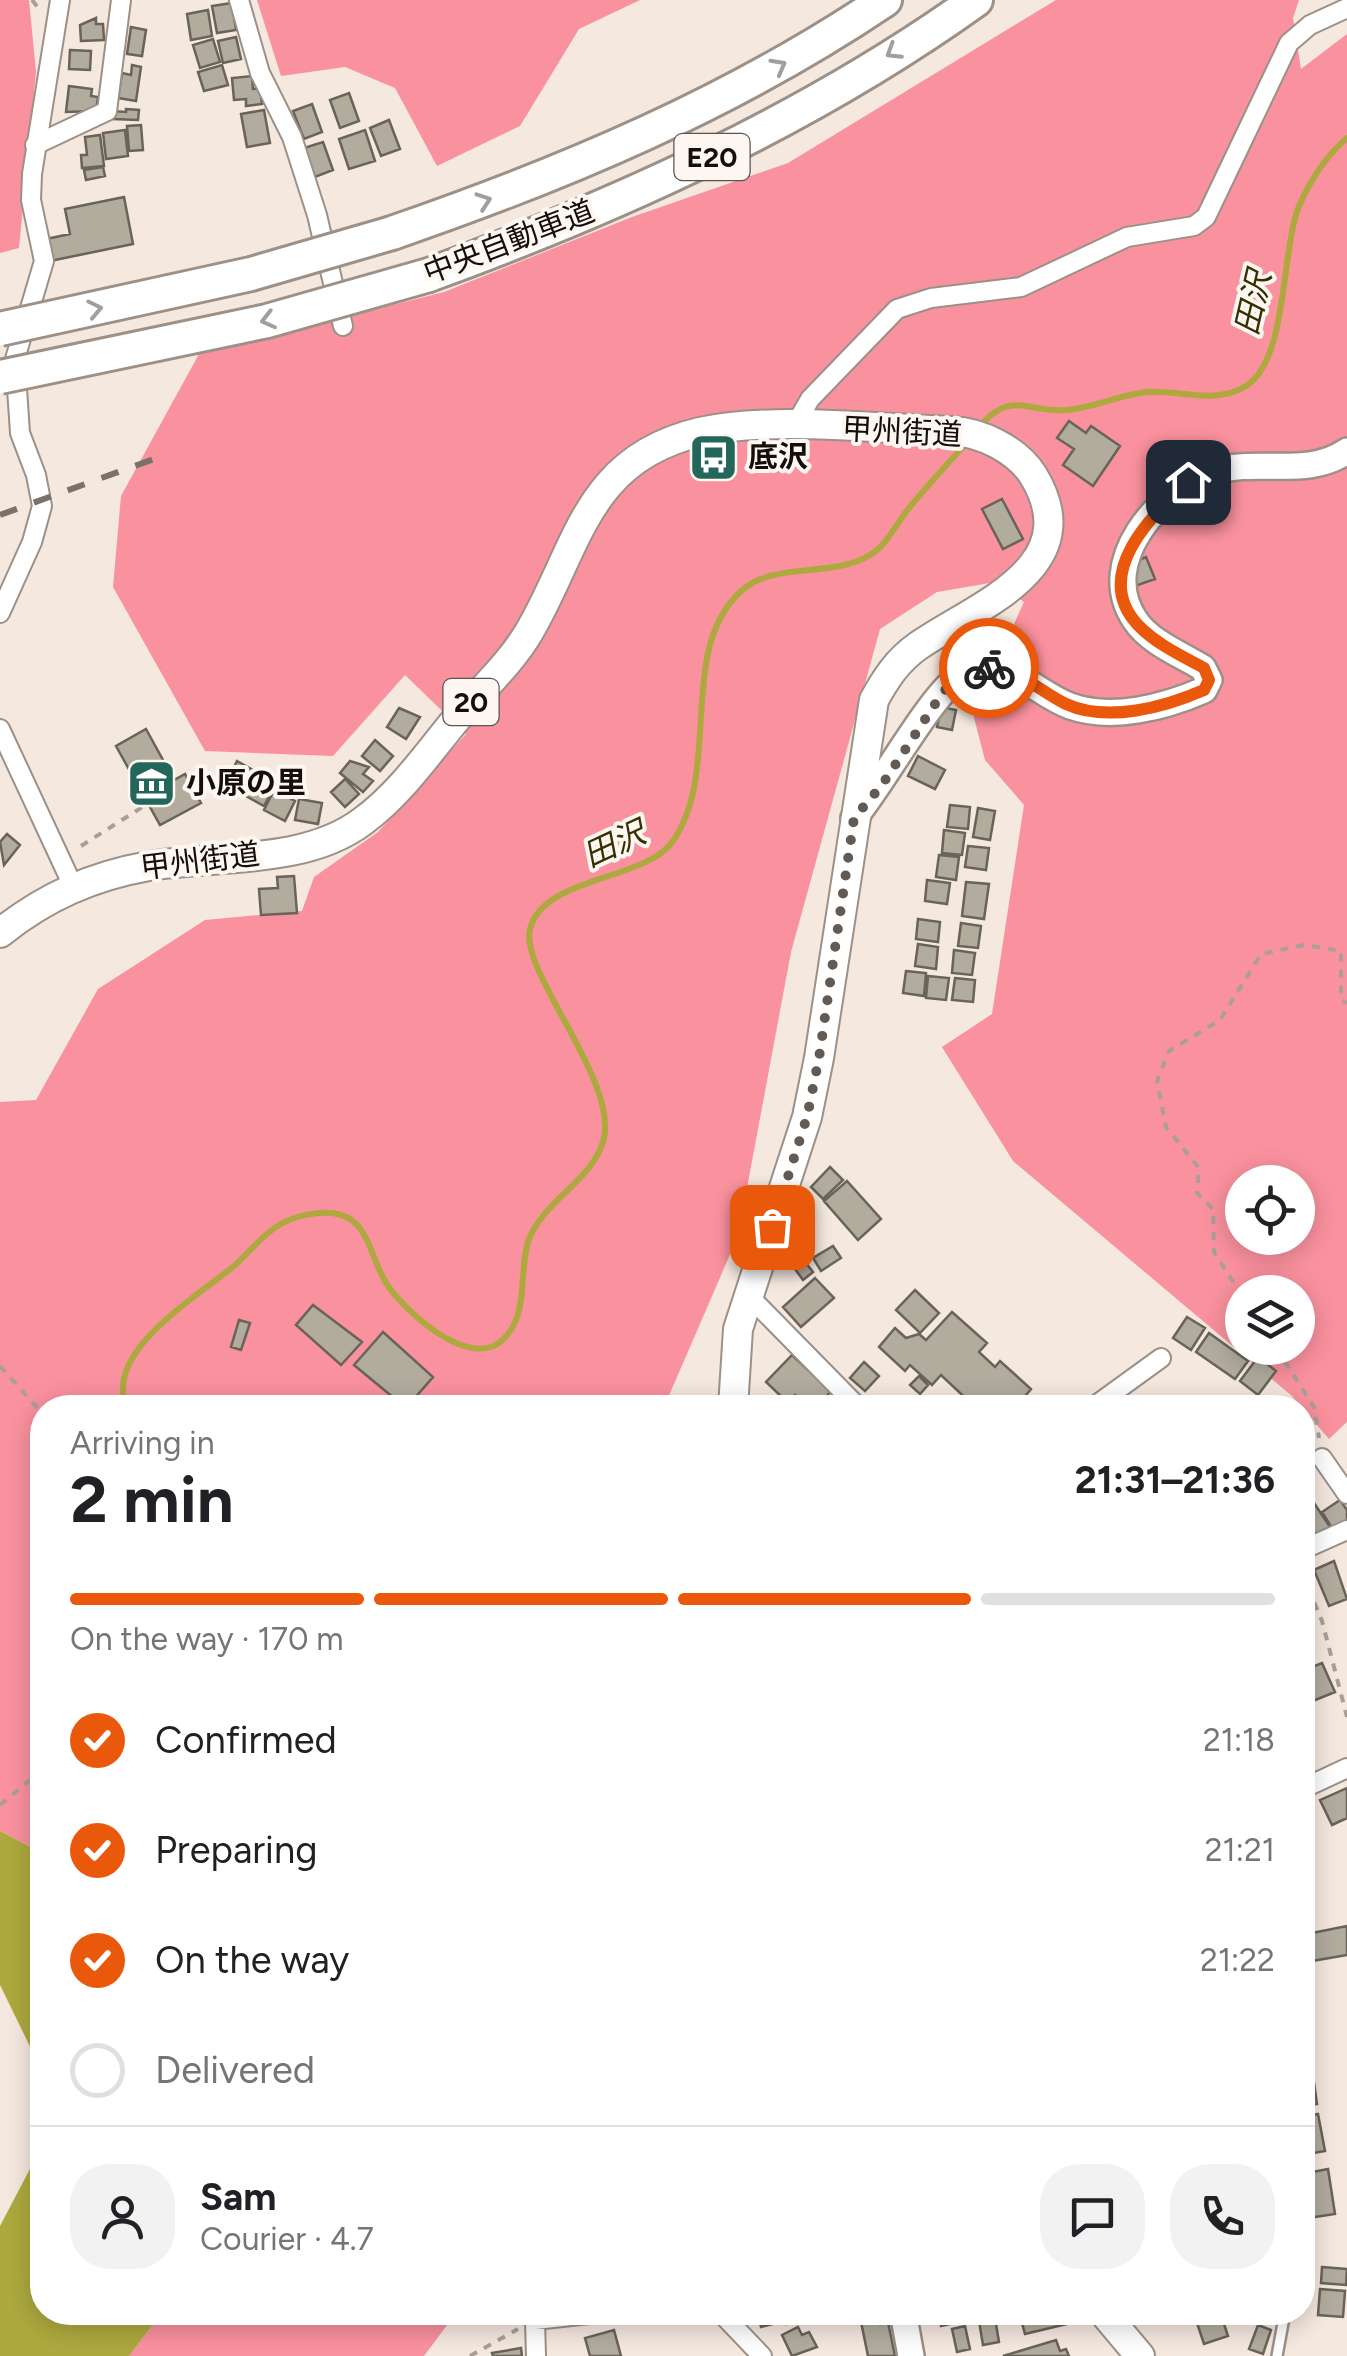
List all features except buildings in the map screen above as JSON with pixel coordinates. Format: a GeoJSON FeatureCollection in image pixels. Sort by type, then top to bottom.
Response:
{"type":"FeatureCollection","features":[{"type":"Feature","properties":{"kind":"highway","name":"中央自動車道"},"geometry":{"type":"LineString","coordinates":[[0,330],[251,274],[392,233],[545,180],[696,112],[825,40],[885,0]]}},
{"type":"Feature","properties":{"kind":"highway","name":"中央自動車道"},"geometry":{"type":"LineString","coordinates":[[0,378],[267,321],[429,275],[517,242],[726,150],[976,0]]}},
{"type":"Feature","properties":{"kind":"highway","name":"甲州街道"},"geometry":{"type":"LineString","coordinates":[[0,933],[33,907],[72,886],[150,866],[296,850],[327,841],[361,822],[406,781],[512,656],[530,631],[580,523],[612,478],[662,446],[700,432],[802,427],[960,432],[1016,454],[1037,482],[1046,513],[1043,544],[1014,587],[920,644],[886,678],[867,729],[807,1117],[748,1295],[735,1352],[733,1395]]}},
{"type":"Feature","properties":{"kind":"highway"},"geometry":{"type":"LineString","coordinates":[[1114,2325],[1140,2356]]}},
{"type":"Feature","properties":{"kind":"main road"},"geometry":{"type":"LineString","coordinates":[[854,818],[882,785],[943,692],[960,676],[982,668],[1004,669],[1070,706],[1098,711],[1146,710],[1204,690],[1209,680],[1204,668],[1137,624],[1124,601],[1121,579],[1139,532],[1188,482],[1218,470],[1308,467],[1330,462],[1347,451]]}},
{"type":"Feature","properties":{"kind":"main road"},"geometry":{"type":"LineString","coordinates":[[905,2325],[911,2356]]}},
{"type":"Feature","properties":{"kind":"street"},"geometry":{"type":"LineString","coordinates":[[0,613],[32,542],[42,506],[36,474],[20,433],[15,359],[44,261],[30,200],[35,144],[60,0]]}},
{"type":"Feature","properties":{"kind":"street"},"geometry":{"type":"LineString","coordinates":[[35,144],[106,110],[121,0]]}},
{"type":"Feature","properties":{"kind":"street"},"geometry":{"type":"LineString","coordinates":[[239,0],[260,74],[292,137],[317,215],[343,326]]}},
{"type":"Feature","properties":{"kind":"street"},"geometry":{"type":"LineString","coordinates":[[802,427],[810,399],[897,310],[930,298],[1021,287],[1127,236],[1194,226],[1206,217],[1289,43],[1310,25],[1347,8]]}},
{"type":"Feature","properties":{"kind":"street"},"geometry":{"type":"LineString","coordinates":[[0,729],[72,886]]}},
{"type":"Feature","properties":{"kind":"street"},"geometry":{"type":"LineString","coordinates":[[748,1295],[846,1395]]}},
{"type":"Feature","properties":{"kind":"street"},"geometry":{"type":"LineString","coordinates":[[1110,1395],[1160,1358]]}},
{"type":"Feature","properties":{"kind":"street"},"geometry":{"type":"LineString","coordinates":[[1322,1458],[1347,1494]]}},
{"type":"Feature","properties":{"kind":"street"},"geometry":{"type":"LineString","coordinates":[[1315,1544],[1347,1530]]}},
{"type":"Feature","properties":{"kind":"street"},"geometry":{"type":"LineString","coordinates":[[1315,1783],[1347,1768]]}},
{"type":"Feature","properties":{"kind":"street"},"geometry":{"type":"LineString","coordinates":[[536,2325],[536,2356]]}},
{"type":"Feature","properties":{"kind":"street"},"geometry":{"type":"LineString","coordinates":[[732,2325],[762,2356]]}},
{"type":"Feature","properties":{"kind":"lane"},"geometry":{"type":"LineString","coordinates":[[1277,2356],[1283,2325]]}},
{"type":"Feature","properties":{"kind":"path"},"geometry":{"type":"LineString","coordinates":[[81,846],[144,806]]}},
{"type":"Feature","properties":{"kind":"path"},"geometry":{"type":"LineString","coordinates":[[1229,1275],[1214,1252],[1213,1209],[1197,1192],[1199,1168],[1166,1127],[1158,1081],[1169,1052],[1220,1020],[1261,954],[1304,945],[1341,951],[1341,1000],[1347,1003]]}},
{"type":"Feature","properties":{"kind":"path"},"geometry":{"type":"LineString","coordinates":[[1287,1365],[1307,1395]]}},
{"type":"Feature","properties":{"kind":"path"},"geometry":{"type":"LineString","coordinates":[[0,1366],[30,1400]]}},
{"type":"Feature","properties":{"kind":"path"},"geometry":{"type":"LineString","coordinates":[[1315,1412],[1322,1458]]}},
{"type":"Feature","properties":{"kind":"path"},"geometry":{"type":"LineString","coordinates":[[1315,1604],[1347,1716]]}},
{"type":"Feature","properties":{"kind":"path"},"geometry":{"type":"LineString","coordinates":[[0,1805],[30,1782]]}},
{"type":"Feature","properties":{"kind":"path"},"geometry":{"type":"LineString","coordinates":[[470,2356],[521,2325]]}},
{"type":"Feature","properties":{"kind":"shaded area"},"geometry":{"type":"Polygon","coordinates":[[[0,0],[29,0],[36,72],[19,248],[0,253],[0,0]]]}},
{"type":"Feature","properties":{"kind":"shaded area"},"geometry":{"type":"Polygon","coordinates":[[[257,0],[640,0],[579,29],[520,126],[437,166],[395,88],[345,67],[281,76],[257,0]]]}},
{"type":"Feature","properties":{"kind":"shaded area"},"geometry":{"type":"Polygon","coordinates":[[[1056,0],[1299,0],[1293,18],[1301,69],[1347,34],[1347,1422],[1329,1439],[1315,1423],[1315,1395],[1291,1395],[1255,1365],[1315,1365],[1315,1275],[1225,1275],[1225,1340],[1013,1161],[942,1047],[992,1014],[1024,805],[985,760],[973,714],[1024,602],[996,582],[937,592],[880,629],[791,952],[738,1236],[669,1395],[30,1395],[30,1847],[0,1831],[0,1102],[36,1100],[98,989],[205,920],[302,911],[314,877],[378,832],[466,734],[405,675],[333,756],[205,751],[113,587],[121,496],[199,354],[444,292],[632,217],[788,163],[1056,0]]]}},
{"type":"Feature","properties":{"kind":"shaded area"},"geometry":{"type":"Polygon","coordinates":[[[0,1831],[30,1847],[30,2046],[0,1985],[0,1831]]]}},
{"type":"Feature","properties":{"kind":"shaded area"},"geometry":{"type":"Polygon","coordinates":[[[30,2169],[30,2325],[153,2325],[129,2356],[0,2356],[0,2226],[30,2169]]]}},
{"type":"Feature","properties":{"kind":"shaded area"},"geometry":{"type":"Polygon","coordinates":[[[153,2325],[447,2325],[424,2356],[129,2356],[153,2325]]]}},
{"type":"Feature","properties":{"kind":"waterway","name":"田沢"},"geometry":{"type":"LineString","coordinates":[[977,429],[1000,409],[1010,406],[1066,410],[1138,393],[1211,396],[1246,386],[1260,373],[1269,353],[1299,206],[1320,169],[1347,138]]}},
{"type":"Feature","properties":{"kind":"waterway","name":"田沢"},"geometry":{"type":"LineString","coordinates":[[125,1395],[128,1367],[157,1328],[273,1229],[307,1215],[338,1214],[357,1225],[388,1286],[426,1325],[444,1337],[479,1349],[494,1345],[508,1334],[521,1302],[525,1253],[535,1227],[590,1166],[604,1138],[604,1114],[596,1086],[539,971],[531,948],[530,929],[539,912],[554,899],[641,864],[673,841],[687,812],[695,781],[709,647],[720,618],[739,593],[768,577],[838,566],[870,555],[966,443]]}},
{"type":"Feature","properties":{"kind":"railway"},"geometry":{"type":"LineString","coordinates":[[0,515],[162,456]]}},
{"type":"Feature","properties":{"kind":"way so far"},"geometry":{"type":"LineString","coordinates":[[772,1227],[807,1117],[819,1058],[854,818],[882,785],[943,692],[960,676],[989,668]]}},
{"type":"Feature","properties":{"kind":"place","name":"底沢"},"geometry":{"type":"Point","coordinates":[713,457]}},
{"type":"Feature","properties":{"kind":"place","name":"小原の里"},"geometry":{"type":"Point","coordinates":[151,783]}},
{"type":"Feature","properties":{"kind":"route"},"geometry":{"type":"LineString","coordinates":[[989,668],[1024,677],[1070,706],[1098,711],[1146,710],[1204,690],[1209,680],[1204,668],[1137,624],[1124,601],[1121,579],[1127,554],[1139,532],[1188,482]]}}]}
